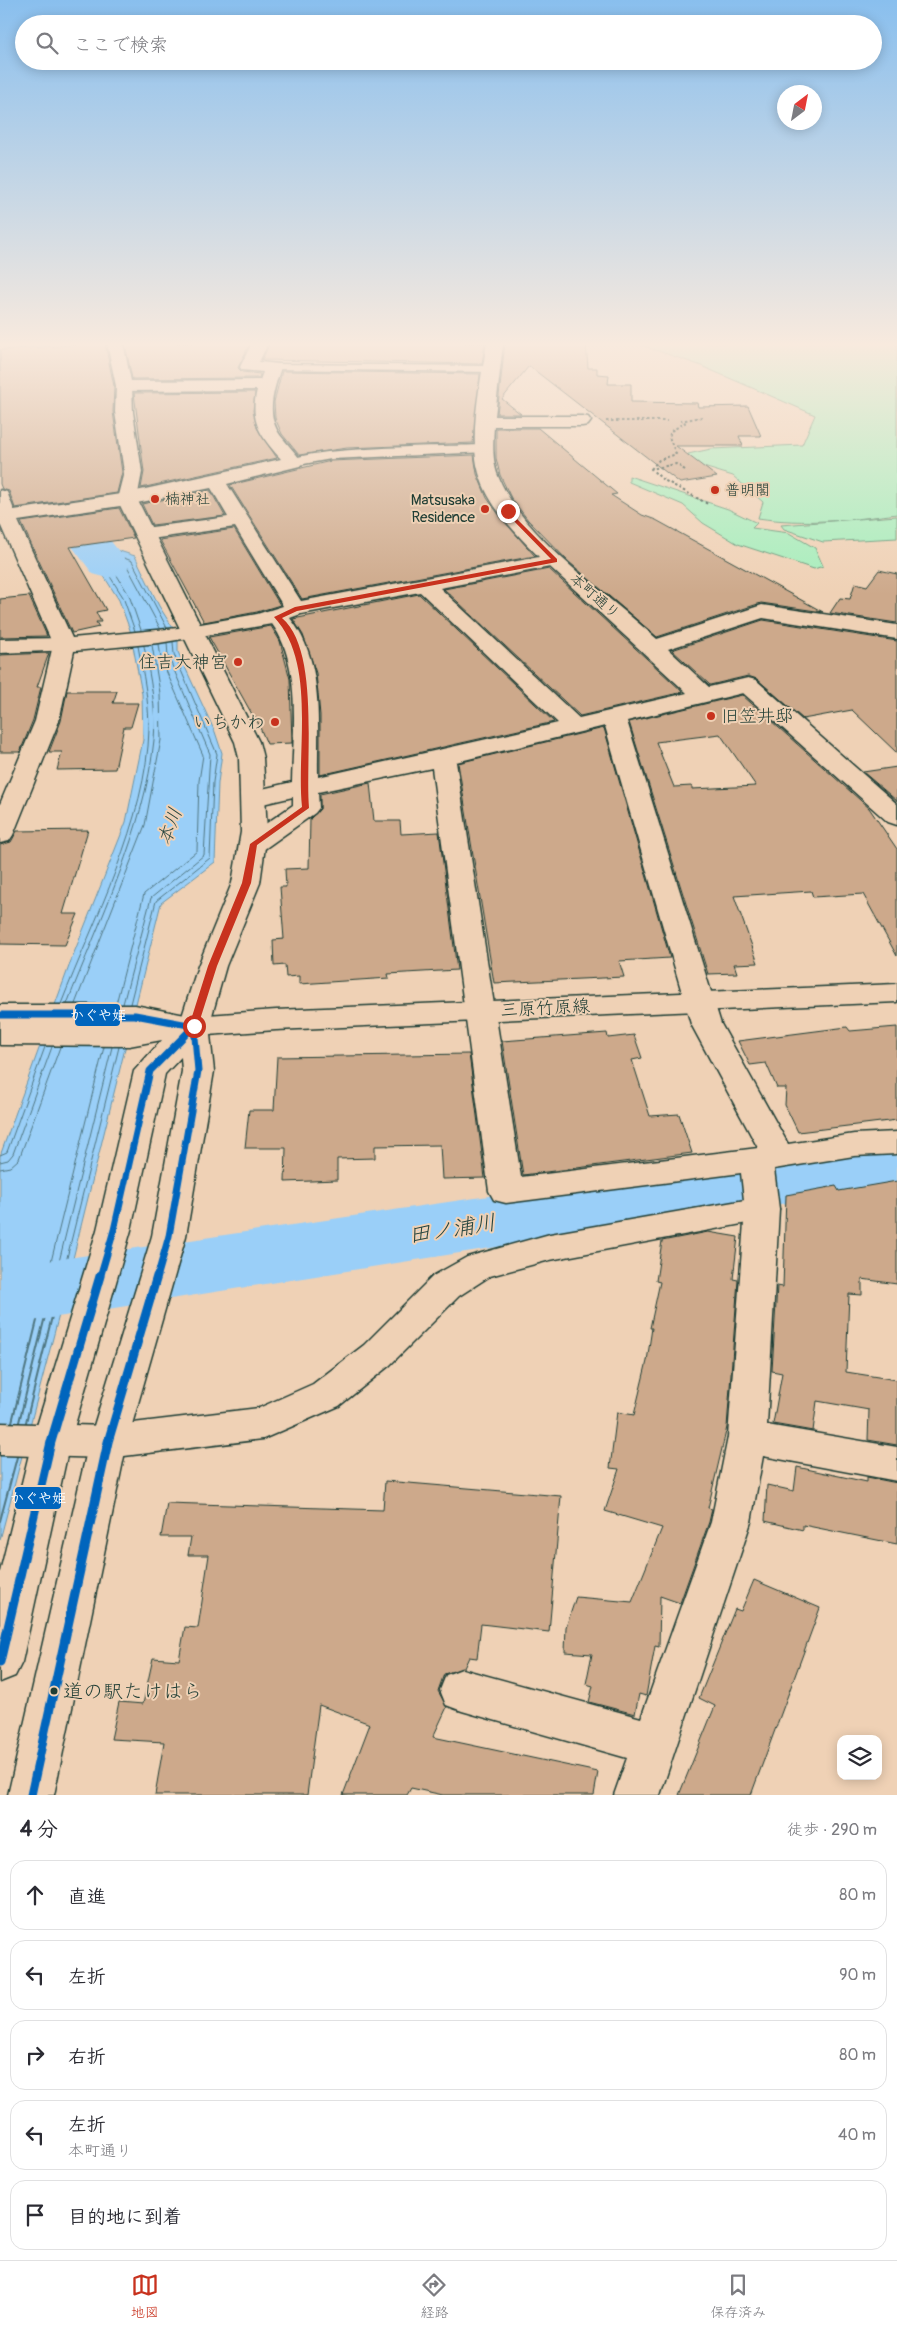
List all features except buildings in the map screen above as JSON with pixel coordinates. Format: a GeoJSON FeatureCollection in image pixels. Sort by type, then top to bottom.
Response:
{"type":"FeatureCollection","features":[{"type":"Feature","properties":{"kind":"main road"},"geometry":{"type":"LineString","coordinates":[[31,1795],[108,1442],[169,1236],[198,1071],[194,1026],[212,966],[246,883],[254,844],[254,798],[251,758],[247,742],[184,634],[128,499],[133,472],[126,427]]}},
{"type":"Feature","properties":{"kind":"main road"},"geometry":{"type":"LineString","coordinates":[[3,518],[128,499],[216,481],[293,462],[269,435],[265,427]]}},
{"type":"Feature","properties":{"kind":"main road","name":"本町通り"},"geometry":{"type":"LineString","coordinates":[[486,427],[484,449],[488,475],[508,511],[555,560],[653,646],[703,695]]}},
{"type":"Feature","properties":{"kind":"main road"},"geometry":{"type":"LineString","coordinates":[[216,481],[240,521],[286,613],[287,625],[302,670],[305,698],[304,787],[306,808],[254,844]]}},
{"type":"Feature","properties":{"kind":"main road"},"geometry":{"type":"LineString","coordinates":[[0,496],[3,518],[64,645],[47,721],[7,802],[0,835]]}},
{"type":"Feature","properties":{"kind":"main road"},"geometry":{"type":"LineString","coordinates":[[144,534],[240,521]]}},
{"type":"Feature","properties":{"kind":"main road"},"geometry":{"type":"LineString","coordinates":[[0,646],[123,643],[184,634],[555,560]]}},
{"type":"Feature","properties":{"kind":"main road"},"geometry":{"type":"LineString","coordinates":[[426,586],[574,726]]}},
{"type":"Feature","properties":{"kind":"main road"},"geometry":{"type":"LineString","coordinates":[[653,646],[762,611],[897,632]]}},
{"type":"Feature","properties":{"kind":"main road"},"geometry":{"type":"LineString","coordinates":[[254,798],[443,758],[748,685],[897,817]]}},
{"type":"Feature","properties":{"kind":"main road"},"geometry":{"type":"LineString","coordinates":[[614,717],[706,1024],[763,1178],[747,1437],[731,1522],[637,1795]]}},
{"type":"Feature","properties":{"kind":"main road"},"geometry":{"type":"LineString","coordinates":[[443,758],[506,1191],[763,1178]]}},
{"type":"Feature","properties":{"kind":"main road","name":"三原竹原線"},"geometry":{"type":"LineString","coordinates":[[0,1015],[21,1028],[132,1025],[194,1026],[897,993]]}},
{"type":"Feature","properties":{"kind":"main road"},"geometry":{"type":"LineString","coordinates":[[0,1662],[26,1440],[92,1306],[114,1230],[150,1071],[194,1026]]}},
{"type":"Feature","properties":{"kind":"main road"},"geometry":{"type":"LineString","coordinates":[[26,1440],[108,1442],[263,1423],[326,1395],[377,1355],[446,1286],[479,1266],[550,1247],[763,1178],[854,1145],[897,1143]]}},
{"type":"Feature","properties":{"kind":"main road"},"geometry":{"type":"LineString","coordinates":[[747,1437],[897,1464]]}},
{"type":"Feature","properties":{"kind":"main road"},"geometry":{"type":"LineString","coordinates":[[462,1690],[656,1744]]}},
{"type":"Feature","properties":{"kind":"lane"},"geometry":{"type":"LineString","coordinates":[[293,462],[331,455],[484,449]]}},
{"type":"Feature","properties":{"kind":"path"},"geometry":{"type":"LineString","coordinates":[[651,469],[660,460],[676,454],[669,437],[670,431],[678,427]]}},
{"type":"Feature","properties":{"kind":"path"},"geometry":{"type":"LineString","coordinates":[[651,469],[676,464],[685,470]]}},
{"type":"Feature","properties":{"kind":"path"},"geometry":{"type":"LineString","coordinates":[[651,469],[662,479],[708,504]]}},
{"type":"Feature","properties":{"kind":"green space"},"geometry":{"type":"Polygon","coordinates":[[[810,427],[897,427],[897,514],[845,520],[793,521],[758,518],[763,502],[733,476],[697,465],[688,454],[711,449],[802,445],[810,427]]]}},
{"type":"Feature","properties":{"kind":"green space"},"geometry":{"type":"Polygon","coordinates":[[[629,476],[728,509],[757,523],[752,528],[789,533],[815,548],[823,566],[814,569],[738,544],[703,523],[683,505],[629,482],[629,476]]]}},
{"type":"Feature","properties":{"kind":"green space"},"geometry":{"type":"Polygon","coordinates":[[[897,516],[897,538],[823,542],[784,529],[781,525],[897,516]]]}},
{"type":"Feature","properties":{"kind":"water"},"geometry":{"type":"Polygon","coordinates":[[[81,511],[110,548],[135,556],[159,606],[178,636],[178,652],[215,732],[222,753],[218,783],[215,862],[161,903],[59,1315],[0,1540],[0,1156],[72,958],[126,822],[143,740],[142,694],[130,630],[119,600],[64,513],[81,511]]]}},
{"type":"Feature","properties":{"kind":"waterway","name":"本川"},"geometry":{"type":"LineString","coordinates":[[38,427],[37,437],[45,485],[108,565]]}},
{"type":"Feature","properties":{"kind":"waterway","name":"田ノ浦川"},"geometry":{"type":"LineString","coordinates":[[7,1296],[680,1193],[897,1164]]}},
{"type":"Feature","properties":{"kind":"transit line","name":"かぐや姫"},"geometry":{"type":"LineString","coordinates":[[0,1015],[135,1015],[194,1026]]}},
{"type":"Feature","properties":{"kind":"transit line","name":"かぐや姫"},"geometry":{"type":"LineString","coordinates":[[0,1662],[51,1442],[114,1230],[150,1071],[194,1026]]}},
{"type":"Feature","properties":{"kind":"transit line","name":"かぐや姫"},"geometry":{"type":"LineString","coordinates":[[31,1795],[108,1442],[169,1236],[198,1071],[194,1026]]}},
{"type":"Feature","properties":{"kind":"place","name":"普明閣"},"geometry":{"type":"Point","coordinates":[715,490]}},
{"type":"Feature","properties":{"kind":"place","name":"楠神社"},"geometry":{"type":"Point","coordinates":[155,499]}},
{"type":"Feature","properties":{"kind":"place","name":"Matsusaka Residence"},"geometry":{"type":"Point","coordinates":[485,509]}},
{"type":"Feature","properties":{"kind":"place","name":"住吉大神宮"},"geometry":{"type":"Point","coordinates":[238,662]}},
{"type":"Feature","properties":{"kind":"place","name":"旧笠井邸"},"geometry":{"type":"Point","coordinates":[711,716]}},
{"type":"Feature","properties":{"kind":"place","name":"いちかわ"},"geometry":{"type":"Point","coordinates":[275,722]}},
{"type":"Feature","properties":{"kind":"place","name":"道の駅たけはら"},"geometry":{"type":"Point","coordinates":[54,1691]}},
{"type":"Feature","properties":{"kind":"route"},"geometry":{"type":"LineString","coordinates":[[194,1026],[212,966],[246,883],[254,844],[306,808],[304,787],[305,689],[302,670],[287,625],[278,617],[295,609],[426,586],[555,560],[508,511]]}}]}
